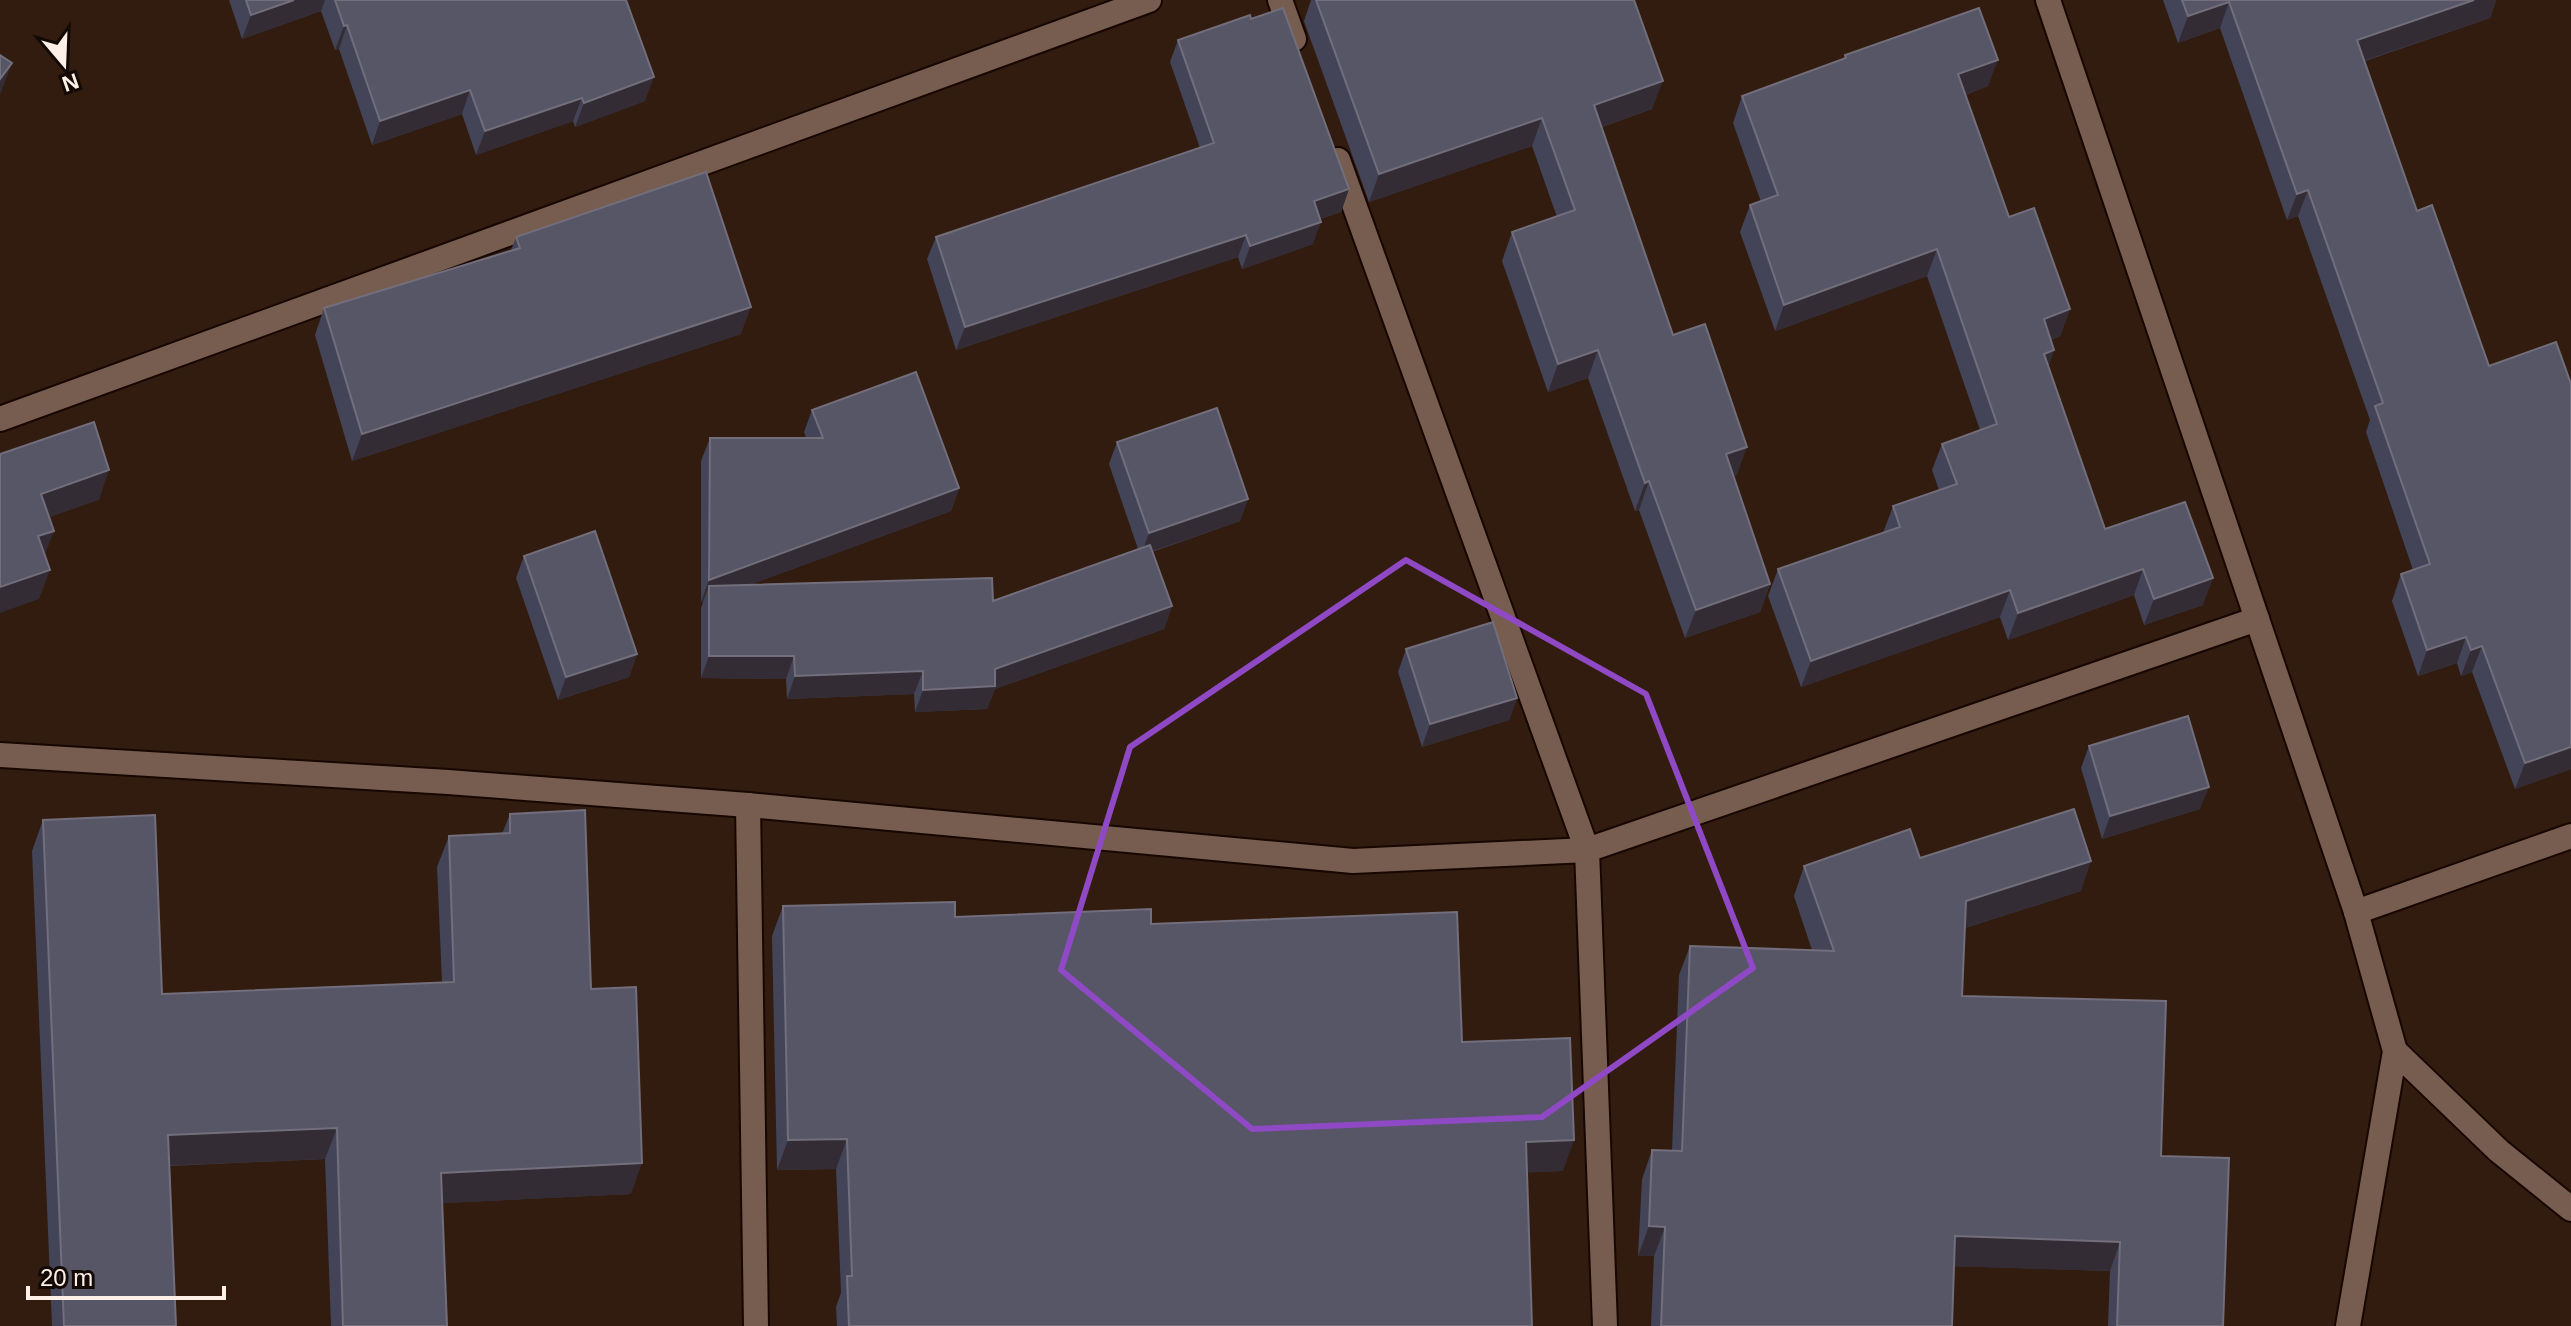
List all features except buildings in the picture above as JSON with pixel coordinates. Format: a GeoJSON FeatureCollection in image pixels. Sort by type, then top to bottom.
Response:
{"type":"FeatureCollection","features":[{"type":"Feature","properties":{"kind":"street"},"geometry":{"type":"LineString","coordinates":[[0,419],[1149,0]]}},
{"type":"Feature","properties":{"kind":"street"},"geometry":{"type":"LineString","coordinates":[[1280,0],[1301,60]]}},
{"type":"Feature","properties":{"kind":"street"},"geometry":{"type":"LineString","coordinates":[[2048,0],[2356,912],[2395,1051],[2348,1326]]}},
{"type":"Feature","properties":{"kind":"street"},"geometry":{"type":"LineString","coordinates":[[1328,134],[1587,850],[1605,1326]]}},
{"type":"Feature","properties":{"kind":"street"},"geometry":{"type":"LineString","coordinates":[[0,755],[448,782],[748,805],[1353,861],[1587,850],[2257,619]]}},
{"type":"Feature","properties":{"kind":"street"},"geometry":{"type":"LineString","coordinates":[[748,805],[756,1326]]}},
{"type":"Feature","properties":{"kind":"street"},"geometry":{"type":"LineString","coordinates":[[2356,912],[2571,836]]}},
{"type":"Feature","properties":{"kind":"street"},"geometry":{"type":"LineString","coordinates":[[2395,1051],[2499,1151],[2571,1209]]}},
{"type":"Feature","properties":{"kind":"highlighted area"},"geometry":{"type":"Polygon","coordinates":[[[1406,560],[1646,694],[1753,968],[1542,1117],[1252,1129],[1061,970],[1130,747],[1406,560]]]}}]}
